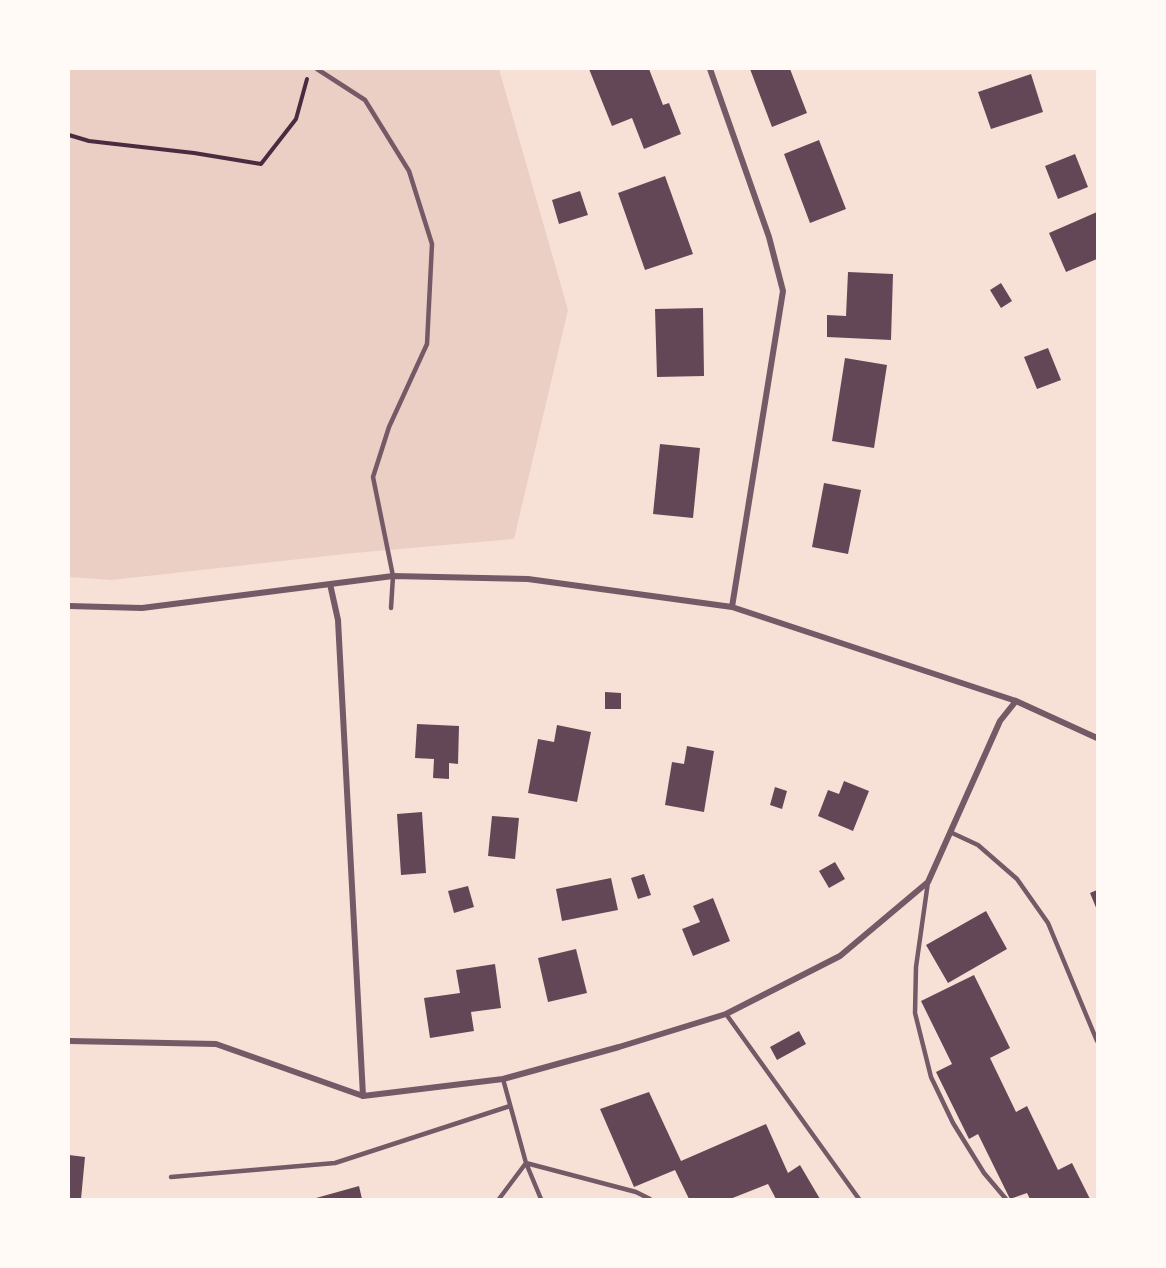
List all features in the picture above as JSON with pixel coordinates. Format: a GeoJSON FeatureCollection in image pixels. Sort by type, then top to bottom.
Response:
{"type":"FeatureCollection","features":[{"type":"Feature","properties":{"kind":"street"},"geometry":{"type":"LineString","coordinates":[[710,69],[769,237],[783,291],[732,607]]}},
{"type":"Feature","properties":{"kind":"street"},"geometry":{"type":"LineString","coordinates":[[69,606],[142,608],[393,576],[528,579],[732,607],[1016,701],[1097,738]]}},
{"type":"Feature","properties":{"kind":"street"},"geometry":{"type":"LineString","coordinates":[[330,584],[338,620],[363,1096]]}},
{"type":"Feature","properties":{"kind":"street"},"geometry":{"type":"LineString","coordinates":[[69,1041],[216,1044],[363,1096],[503,1079],[726,1014],[840,956],[928,882],[1000,721],[1016,701]]}},
{"type":"Feature","properties":{"kind":"lane"},"geometry":{"type":"LineString","coordinates":[[316,69],[365,100],[409,171],[432,244],[427,344],[389,427],[374,477],[393,576],[391,608]]}},
{"type":"Feature","properties":{"kind":"lane"},"geometry":{"type":"LineString","coordinates":[[950,832],[978,845],[1017,879],[1048,923],[1097,1041]]}},
{"type":"Feature","properties":{"kind":"lane"},"geometry":{"type":"LineString","coordinates":[[928,882],[916,967],[915,1013],[931,1077],[953,1123],[984,1173],[1006,1199]]}},
{"type":"Feature","properties":{"kind":"lane"},"geometry":{"type":"LineString","coordinates":[[726,1014],[859,1199]]}},
{"type":"Feature","properties":{"kind":"lane"},"geometry":{"type":"LineString","coordinates":[[503,1079],[525,1163],[541,1199]]}},
{"type":"Feature","properties":{"kind":"lane"},"geometry":{"type":"LineString","coordinates":[[171,1177],[335,1163],[510,1106]]}},
{"type":"Feature","properties":{"kind":"lane"},"geometry":{"type":"LineString","coordinates":[[499,1199],[525,1163]]}},
{"type":"Feature","properties":{"kind":"lane"},"geometry":{"type":"LineString","coordinates":[[525,1163],[636,1192],[651,1199]]}},
{"type":"Feature","properties":{"kind":"path"},"geometry":{"type":"LineString","coordinates":[[69,135],[89,141],[194,153],[261,164],[296,119],[309,69]]}},
{"type":"Feature","properties":{"kind":"shaded area"},"geometry":{"type":"Polygon","coordinates":[[[69,69],[499,69],[568,310],[514,539],[354,553],[112,580],[69,577],[69,69]]]}},
{"type":"Feature","properties":{"kind":"building"},"geometry":{"type":"Polygon","coordinates":[[[589,69],[649,69],[663,105],[669,103],[681,134],[644,149],[632,118],[612,126],[589,69]]]}},
{"type":"Feature","properties":{"kind":"building"},"geometry":{"type":"Polygon","coordinates":[[[750,69],[790,69],[807,113],[772,127],[750,69]]]}},
{"type":"Feature","properties":{"kind":"building"},"geometry":{"type":"Polygon","coordinates":[[[1031,74],[1043,112],[991,129],[978,92],[1031,74]]]}},
{"type":"Feature","properties":{"kind":"building"},"geometry":{"type":"Polygon","coordinates":[[[819,140],[846,209],[810,223],[784,154],[819,140]]]}},
{"type":"Feature","properties":{"kind":"building"},"geometry":{"type":"Polygon","coordinates":[[[1075,154],[1088,187],[1058,199],[1045,166],[1075,154]]]}},
{"type":"Feature","properties":{"kind":"building"},"geometry":{"type":"Polygon","coordinates":[[[665,176],[693,254],[645,270],[618,193],[665,176]]]}},
{"type":"Feature","properties":{"kind":"building"},"geometry":{"type":"Polygon","coordinates":[[[580,191],[588,215],[559,224],[552,200],[580,191]]]}},
{"type":"Feature","properties":{"kind":"building"},"geometry":{"type":"Polygon","coordinates":[[[1097,212],[1097,259],[1066,272],[1049,233],[1097,212]]]}},
{"type":"Feature","properties":{"kind":"building"},"geometry":{"type":"Polygon","coordinates":[[[848,272],[893,274],[891,340],[827,337],[827,315],[846,316],[848,272]]]}},
{"type":"Feature","properties":{"kind":"building"},"geometry":{"type":"Polygon","coordinates":[[[1001,283],[1012,301],[1001,308],[990,290],[1001,283]]]}},
{"type":"Feature","properties":{"kind":"building"},"geometry":{"type":"Polygon","coordinates":[[[703,308],[704,376],[657,377],[655,309],[703,308]]]}},
{"type":"Feature","properties":{"kind":"building"},"geometry":{"type":"Polygon","coordinates":[[[1048,348],[1061,380],[1037,389],[1024,357],[1048,348]]]}},
{"type":"Feature","properties":{"kind":"building"},"geometry":{"type":"Polygon","coordinates":[[[845,358],[887,365],[874,448],[832,441],[845,358]]]}},
{"type":"Feature","properties":{"kind":"building"},"geometry":{"type":"Polygon","coordinates":[[[660,444],[700,448],[693,518],[653,514],[660,444]]]}},
{"type":"Feature","properties":{"kind":"building"},"geometry":{"type":"Polygon","coordinates":[[[824,483],[861,490],[848,554],[812,547],[824,483]]]}},
{"type":"Feature","properties":{"kind":"building"},"geometry":{"type":"Polygon","coordinates":[[[605,692],[621,693],[621,709],[605,709],[605,692]]]}},
{"type":"Feature","properties":{"kind":"building"},"geometry":{"type":"Polygon","coordinates":[[[417,724],[459,726],[458,764],[449,763],[449,779],[433,778],[434,759],[415,758],[417,724]]]}},
{"type":"Feature","properties":{"kind":"building"},"geometry":{"type":"Polygon","coordinates":[[[557,725],[591,732],[577,802],[528,793],[538,739],[554,742],[557,725]]]}},
{"type":"Feature","properties":{"kind":"building"},"geometry":{"type":"Polygon","coordinates":[[[687,746],[714,751],[704,812],[665,805],[672,762],[684,764],[687,746]]]}},
{"type":"Feature","properties":{"kind":"building"},"geometry":{"type":"Polygon","coordinates":[[[844,781],[869,791],[853,831],[818,816],[828,790],[839,794],[844,781]]]}},
{"type":"Feature","properties":{"kind":"building"},"geometry":{"type":"Polygon","coordinates":[[[775,787],[787,791],[782,809],[770,805],[775,787]]]}},
{"type":"Feature","properties":{"kind":"building"},"geometry":{"type":"Polygon","coordinates":[[[422,812],[426,873],[401,875],[397,814],[422,812]]]}},
{"type":"Feature","properties":{"kind":"building"},"geometry":{"type":"Polygon","coordinates":[[[492,816],[519,818],[515,859],[488,856],[492,816]]]}},
{"type":"Feature","properties":{"kind":"building"},"geometry":{"type":"Polygon","coordinates":[[[835,862],[845,879],[829,888],[819,871],[835,862]]]}},
{"type":"Feature","properties":{"kind":"building"},"geometry":{"type":"Polygon","coordinates":[[[644,874],[651,895],[638,899],[631,878],[644,874]]]}},
{"type":"Feature","properties":{"kind":"building"},"geometry":{"type":"Polygon","coordinates":[[[611,878],[618,910],[562,921],[556,889],[611,878]]]}},
{"type":"Feature","properties":{"kind":"building"},"geometry":{"type":"Polygon","coordinates":[[[468,886],[474,907],[454,913],[448,891],[468,886]]]}},
{"type":"Feature","properties":{"kind":"building"},"geometry":{"type":"Polygon","coordinates":[[[1097,890],[1097,910],[1090,893],[1097,890]]]}},
{"type":"Feature","properties":{"kind":"building"},"geometry":{"type":"Polygon","coordinates":[[[713,898],[730,941],[693,956],[682,929],[700,922],[693,906],[713,898]]]}},
{"type":"Feature","properties":{"kind":"building"},"geometry":{"type":"Polygon","coordinates":[[[986,911],[1007,949],[948,983],[926,945],[986,911]]]}},
{"type":"Feature","properties":{"kind":"building"},"geometry":{"type":"Polygon","coordinates":[[[576,949],[587,993],[548,1002],[538,958],[576,949]]]}},
{"type":"Feature","properties":{"kind":"building"},"geometry":{"type":"Polygon","coordinates":[[[495,964],[501,1008],[471,1012],[474,1031],[430,1038],[424,998],[460,993],[456,970],[495,964]]]}},
{"type":"Feature","properties":{"kind":"building"},"geometry":{"type":"Polygon","coordinates":[[[974,975],[1010,1048],[990,1058],[1016,1112],[1027,1106],[1058,1170],[1072,1163],[1090,1199],[1030,1199],[1027,1193],[1010,1199],[978,1134],[969,1139],[936,1072],[952,1064],[921,1001],[974,975]]]}},
{"type":"Feature","properties":{"kind":"building"},"geometry":{"type":"Polygon","coordinates":[[[799,1031],[806,1044],[777,1060],[770,1047],[799,1031]]]}},
{"type":"Feature","properties":{"kind":"building"},"geometry":{"type":"Polygon","coordinates":[[[649,1092],[681,1161],[766,1124],[788,1173],[800,1165],[820,1199],[776,1199],[768,1184],[730,1199],[689,1199],[675,1170],[634,1187],[600,1109],[649,1092]]]}},
{"type":"Feature","properties":{"kind":"building"},"geometry":{"type":"Polygon","coordinates":[[[69,1155],[85,1157],[81,1199],[69,1199],[69,1155]]]}},
{"type":"Feature","properties":{"kind":"building"},"geometry":{"type":"Polygon","coordinates":[[[359,1186],[362,1199],[316,1199],[316,1198],[359,1186]]]}}]}
